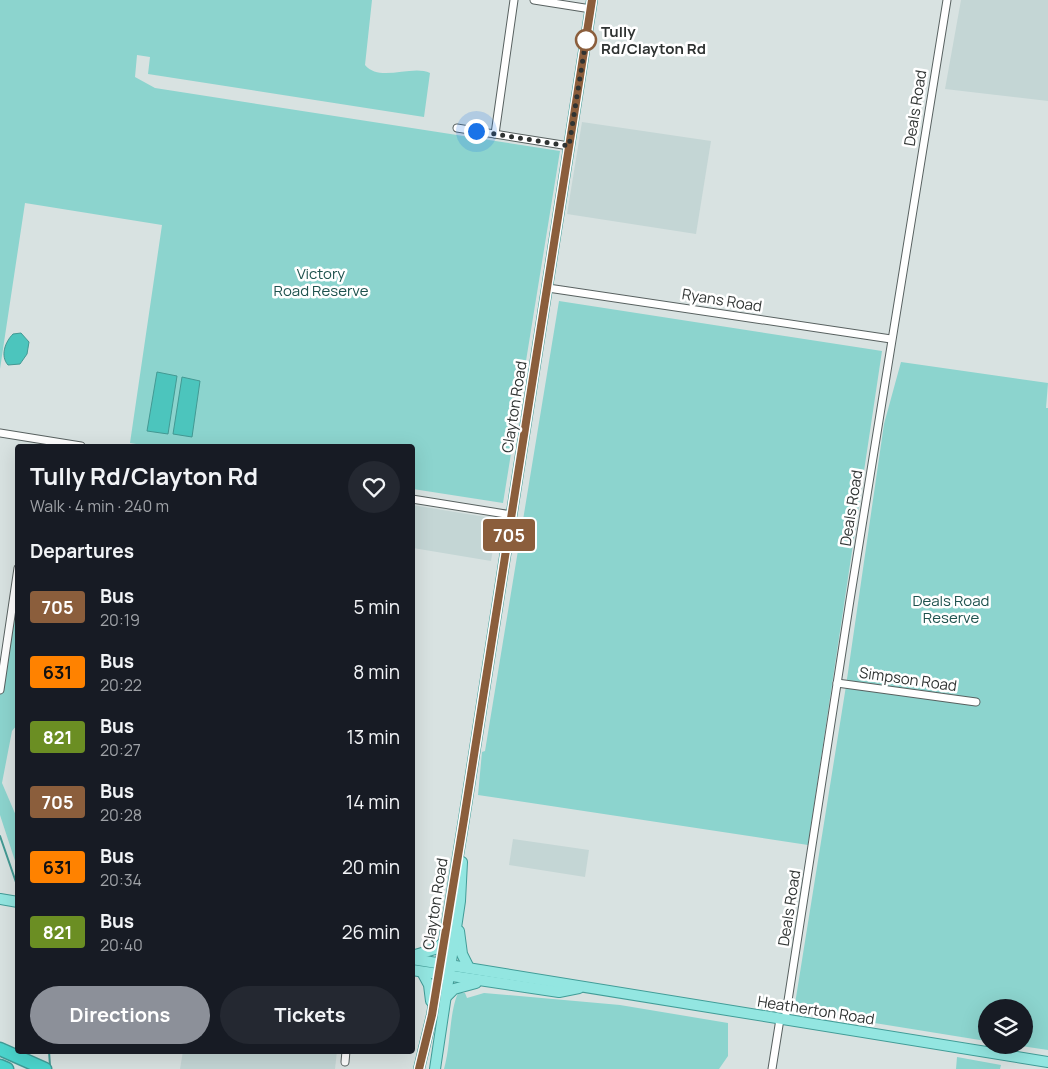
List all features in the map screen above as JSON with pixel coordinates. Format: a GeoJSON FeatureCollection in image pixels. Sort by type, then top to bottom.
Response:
{"type":"FeatureCollection","features":[{"type":"Feature","properties":{"kind":"highway"},"geometry":{"type":"LineString","coordinates":[[0,1049],[44,1068]]}},
{"type":"Feature","properties":{"kind":"highway"},"geometry":{"type":"LineString","coordinates":[[0,1066],[7,1069]]}},
{"type":"Feature","properties":{"kind":"main road","name":"Clayton Road"},"geometry":{"type":"LineString","coordinates":[[445,970],[455,915],[464,819],[592,4]]}},
{"type":"Feature","properties":{"kind":"main road"},"geometry":{"type":"LineString","coordinates":[[0,894],[15,896]]}},
{"type":"Feature","properties":{"kind":"main road"},"geometry":{"type":"LineString","coordinates":[[0,899],[15,902]]}},
{"type":"Feature","properties":{"kind":"main road","name":"Clayton Road"},"geometry":{"type":"LineString","coordinates":[[445,970],[443,943],[455,915]]}},
{"type":"Feature","properties":{"kind":"main road"},"geometry":{"type":"LineString","coordinates":[[455,915],[462,954],[469,968]]}},
{"type":"Feature","properties":{"kind":"main road"},"geometry":{"type":"LineString","coordinates":[[415,955],[436,949],[443,943]]}},
{"type":"Feature","properties":{"kind":"main road"},"geometry":{"type":"LineString","coordinates":[[415,961],[445,970]]}},
{"type":"Feature","properties":{"kind":"main road","name":"Heatherton Road"},"geometry":{"type":"LineString","coordinates":[[445,970],[469,968],[565,983],[580,988],[1048,1062]]}},
{"type":"Feature","properties":{"kind":"main road","name":"Heatherton Road"},"geometry":{"type":"LineString","coordinates":[[445,970],[492,982],[560,992],[580,988]]}},
{"type":"Feature","properties":{"kind":"main road"},"geometry":{"type":"LineString","coordinates":[[417,971],[445,970]]}},
{"type":"Feature","properties":{"kind":"main road"},"geometry":{"type":"LineString","coordinates":[[436,1069],[447,996],[445,970]]}},
{"type":"Feature","properties":{"kind":"main road"},"geometry":{"type":"LineString","coordinates":[[419,1069],[445,970]]}},
{"type":"Feature","properties":{"kind":"main road"},"geometry":{"type":"LineString","coordinates":[[417,971],[429,985],[432,1015]]}},
{"type":"Feature","properties":{"kind":"main road"},"geometry":{"type":"LineString","coordinates":[[447,996],[457,987],[492,982]]}},
{"type":"Feature","properties":{"kind":"street"},"geometry":{"type":"LineString","coordinates":[[494,134],[514,0]]}},
{"type":"Feature","properties":{"kind":"street"},"geometry":{"type":"LineString","coordinates":[[534,0],[592,4]]}},
{"type":"Feature","properties":{"kind":"street","name":"Deals Road"},"geometry":{"type":"LineString","coordinates":[[772,1069],[783,1020],[947,0]]}},
{"type":"Feature","properties":{"kind":"street"},"geometry":{"type":"LineString","coordinates":[[457,128],[569,146]]}},
{"type":"Feature","properties":{"kind":"street","name":"Ryans Road"},"geometry":{"type":"LineString","coordinates":[[548,288],[892,339]]}},
{"type":"Feature","properties":{"kind":"street"},"geometry":{"type":"LineString","coordinates":[[0,433],[38,443],[52,444]]}},
{"type":"Feature","properties":{"kind":"street"},"geometry":{"type":"LineString","coordinates":[[415,499],[512,515]]}},
{"type":"Feature","properties":{"kind":"street"},"geometry":{"type":"LineString","coordinates":[[0,690],[15,588]]}},
{"type":"Feature","properties":{"kind":"street","name":"Simpson Road"},"geometry":{"type":"LineString","coordinates":[[837,683],[976,702]]}},
{"type":"Feature","properties":{"kind":"street"},"geometry":{"type":"LineString","coordinates":[[345,1062],[346,1054]]}},
{"type":"Feature","properties":{"kind":"shaded area"},"geometry":{"type":"Polygon","coordinates":[[[961,0],[1048,0],[1048,101],[945,89],[961,0]]]}},
{"type":"Feature","properties":{"kind":"shaded area"},"geometry":{"type":"Polygon","coordinates":[[[582,122],[711,141],[696,234],[567,214],[582,122]]]}},
{"type":"Feature","properties":{"kind":"shaded area"},"geometry":{"type":"Polygon","coordinates":[[[21,333],[29,342],[27,354],[20,364],[8,365],[4,357],[6,345],[13,334],[21,333]]]}},
{"type":"Feature","properties":{"kind":"shaded area"},"geometry":{"type":"Polygon","coordinates":[[[157,372],[177,376],[168,434],[147,431],[157,372]]]}},
{"type":"Feature","properties":{"kind":"shaded area"},"geometry":{"type":"Polygon","coordinates":[[[182,377],[200,381],[192,437],[173,434],[182,377]]]}},
{"type":"Feature","properties":{"kind":"shaded area"},"geometry":{"type":"Polygon","coordinates":[[[415,505],[498,519],[491,561],[415,548],[415,505]]]}},
{"type":"Feature","properties":{"kind":"shaded area"},"geometry":{"type":"Polygon","coordinates":[[[513,839],[589,850],[585,877],[509,865],[513,839]]]}},
{"type":"Feature","properties":{"kind":"shaded area"},"geometry":{"type":"Polygon","coordinates":[[[182,1054],[337,1054],[335,1069],[180,1069],[182,1054]]]}},
{"type":"Feature","properties":{"kind":"green space","name":"Victory Road Reserve"},"geometry":{"type":"Polygon","coordinates":[[[0,0],[372,0],[365,65],[379,73],[414,70],[430,73],[424,117],[148,74],[150,57],[137,55],[135,77],[155,88],[560,151],[503,503],[415,489],[415,444],[130,443],[162,225],[25,203],[0,369],[0,0]]]}},
{"type":"Feature","properties":{"kind":"green space"},"geometry":{"type":"Polygon","coordinates":[[[559,301],[882,351],[808,845],[478,795],[482,752],[485,751],[559,301]]]}},
{"type":"Feature","properties":{"kind":"green space","name":"Deals Road Reserve"},"geometry":{"type":"Polygon","coordinates":[[[901,362],[1048,383],[1046,408],[1048,408],[1048,1050],[1033,1048],[1033,999],[978,999],[978,1040],[794,1010],[846,686],[884,424],[901,362]]]}},
{"type":"Feature","properties":{"kind":"green space"},"geometry":{"type":"Polygon","coordinates":[[[15,596],[15,727],[12,731],[2,783],[15,813],[15,861],[0,815],[0,684],[15,596]]]}},
{"type":"Feature","properties":{"kind":"green space"},"geometry":{"type":"Polygon","coordinates":[[[458,993],[465,993],[467,998],[484,993],[620,1005],[728,1023],[728,1056],[719,1069],[444,1069],[453,1010],[458,993]]]}},
{"type":"Feature","properties":{"kind":"green space"},"geometry":{"type":"Polygon","coordinates":[[[957,1057],[1001,1065],[1000,1069],[956,1069],[957,1057]]]}},
{"type":"Feature","properties":{"kind":"waterway"},"geometry":{"type":"LineString","coordinates":[[0,836],[15,879]]}},
{"type":"Feature","properties":{"kind":"waterway"},"geometry":{"type":"LineString","coordinates":[[49,1054],[50,1066]]}},
{"type":"Feature","properties":{"kind":"bus line","name":"705"},"geometry":{"type":"LineString","coordinates":[[419,1069],[438,984],[592,0]]}},
{"type":"Feature","properties":{"kind":"place","name":"Tully Rd/Clayton Rd"},"geometry":{"type":"Point","coordinates":[586,40]}},
{"type":"Feature","properties":{"kind":"route"},"geometry":{"type":"LineString","coordinates":[[476,131],[569,146],[586,40]]}}]}
